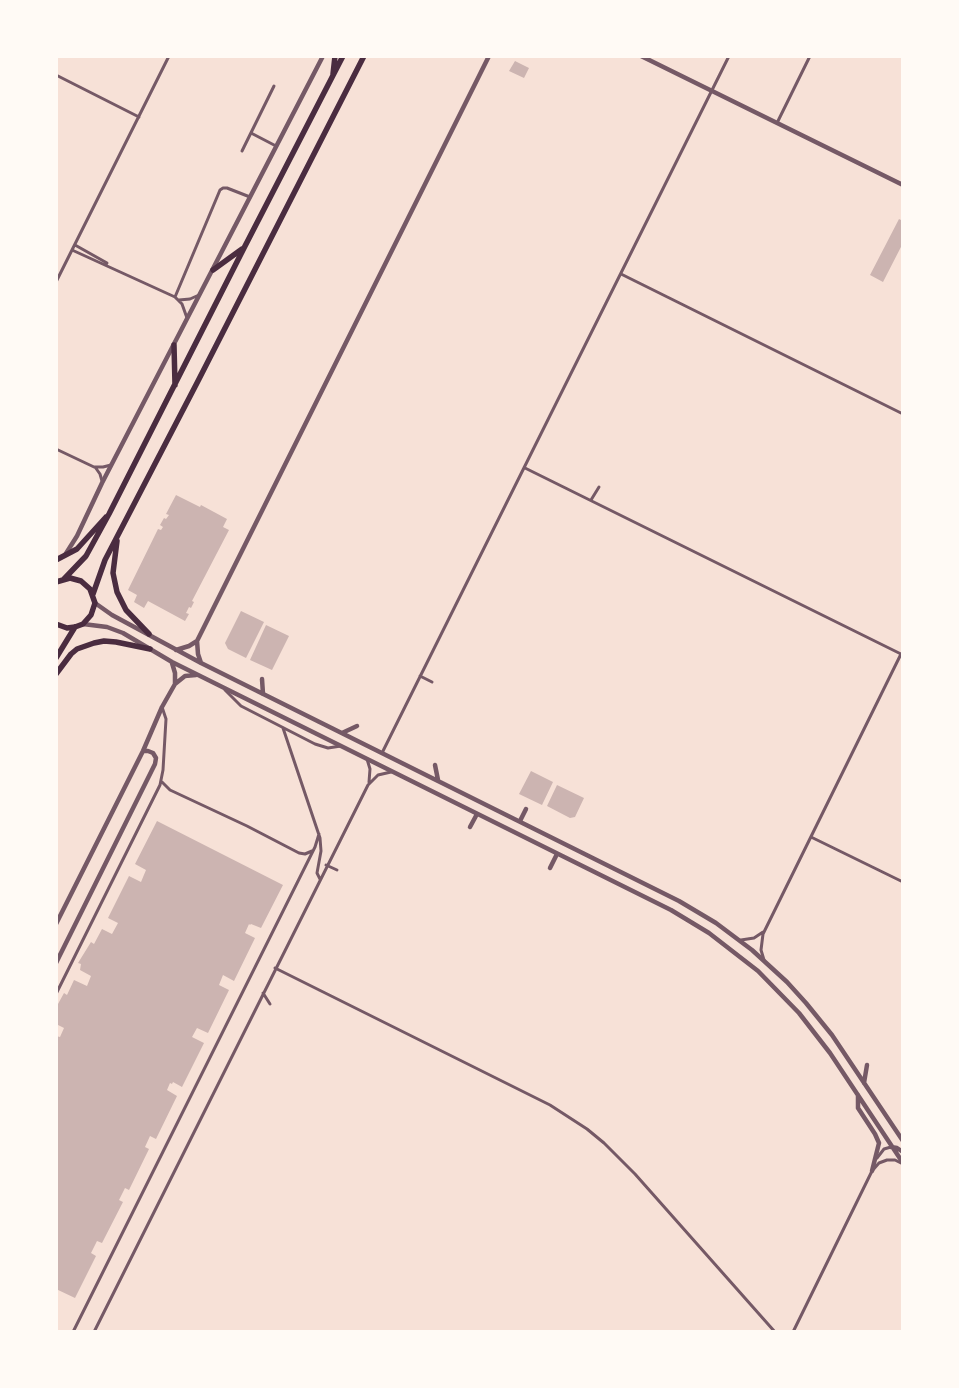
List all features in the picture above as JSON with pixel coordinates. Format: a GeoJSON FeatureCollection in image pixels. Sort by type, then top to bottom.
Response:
{"type":"FeatureCollection","features":[{"type":"Feature","properties":{"kind":"highway"},"geometry":{"type":"LineString","coordinates":[[333,76],[335,56]]}},
{"type":"Feature","properties":{"kind":"highway"},"geometry":{"type":"LineString","coordinates":[[64,579],[86,556],[109,514],[343,56]]}},
{"type":"Feature","properties":{"kind":"highway"},"geometry":{"type":"LineString","coordinates":[[56,624],[67,628],[75,628],[83,624],[91,616],[94,603],[93,594],[101,569],[118,534],[198,382],[364,56]]}},
{"type":"Feature","properties":{"kind":"highway"},"geometry":{"type":"LineString","coordinates":[[213,270],[244,248]]}},
{"type":"Feature","properties":{"kind":"highway"},"geometry":{"type":"LineString","coordinates":[[174,345],[175,386]]}},
{"type":"Feature","properties":{"kind":"highway"},"geometry":{"type":"LineString","coordinates":[[56,560],[76,549],[109,514]]}},
{"type":"Feature","properties":{"kind":"highway"},"geometry":{"type":"LineString","coordinates":[[118,534],[113,573],[117,592],[126,610],[149,634]]}},
{"type":"Feature","properties":{"kind":"highway"},"geometry":{"type":"LineString","coordinates":[[56,582],[64,579],[76,579],[86,584],[93,594]]}},
{"type":"Feature","properties":{"kind":"highway"},"geometry":{"type":"LineString","coordinates":[[56,658],[75,628]]}},
{"type":"Feature","properties":{"kind":"highway"},"geometry":{"type":"LineString","coordinates":[[56,674],[77,649],[94,643],[104,641],[116,642],[150,649]]}},
{"type":"Feature","properties":{"kind":"street"},"geometry":{"type":"LineString","coordinates":[[56,282],[170,56]]}},
{"type":"Feature","properties":{"kind":"street"},"geometry":{"type":"LineString","coordinates":[[63,557],[77,536],[102,483],[323,56]]}},
{"type":"Feature","properties":{"kind":"street"},"geometry":{"type":"LineString","coordinates":[[201,663],[197,641],[489,56]]}},
{"type":"Feature","properties":{"kind":"street"},"geometry":{"type":"LineString","coordinates":[[641,56],[903,185]]}},
{"type":"Feature","properties":{"kind":"street"},"geometry":{"type":"LineString","coordinates":[[382,753],[729,56]]}},
{"type":"Feature","properties":{"kind":"street"},"geometry":{"type":"LineString","coordinates":[[777,123],[810,56]]}},
{"type":"Feature","properties":{"kind":"street"},"geometry":{"type":"LineString","coordinates":[[56,75],[139,117]]}},
{"type":"Feature","properties":{"kind":"street"},"geometry":{"type":"LineString","coordinates":[[242,151],[274,86]]}},
{"type":"Feature","properties":{"kind":"street"},"geometry":{"type":"LineString","coordinates":[[251,133],[277,147]]}},
{"type":"Feature","properties":{"kind":"street"},"geometry":{"type":"LineString","coordinates":[[175,297],[220,190],[227,188],[251,197]]}},
{"type":"Feature","properties":{"kind":"street"},"geometry":{"type":"LineString","coordinates":[[75,245],[109,266]]}},
{"type":"Feature","properties":{"kind":"street"},"geometry":{"type":"LineString","coordinates":[[72,250],[175,297],[179,300],[187,318]]}},
{"type":"Feature","properties":{"kind":"street"},"geometry":{"type":"LineString","coordinates":[[621,274],[903,414]]}},
{"type":"Feature","properties":{"kind":"street"},"geometry":{"type":"LineString","coordinates":[[179,300],[190,299],[199,295]]}},
{"type":"Feature","properties":{"kind":"street"},"geometry":{"type":"LineString","coordinates":[[56,449],[94,467],[100,474],[102,483]]}},
{"type":"Feature","properties":{"kind":"street"},"geometry":{"type":"LineString","coordinates":[[94,467],[112,465]]}},
{"type":"Feature","properties":{"kind":"street"},"geometry":{"type":"LineString","coordinates":[[525,468],[902,654],[765,929],[761,944],[764,960]]}},
{"type":"Feature","properties":{"kind":"street"},"geometry":{"type":"LineString","coordinates":[[592,500],[599,487]]}},
{"type":"Feature","properties":{"kind":"street"},"geometry":{"type":"LineString","coordinates":[[94,603],[201,663],[679,901],[716,923],[764,960],[797,992],[836,1040],[903,1141]]}},
{"type":"Feature","properties":{"kind":"street"},"geometry":{"type":"LineString","coordinates":[[83,624],[99,625],[115,630],[172,662],[677,914],[709,933],[767,979],[799,1013],[822,1042],[903,1163]]}},
{"type":"Feature","properties":{"kind":"street"},"geometry":{"type":"LineString","coordinates":[[176,650],[197,641]]}},
{"type":"Feature","properties":{"kind":"street"},"geometry":{"type":"LineString","coordinates":[[172,662],[175,684]]}},
{"type":"Feature","properties":{"kind":"street"},"geometry":{"type":"LineString","coordinates":[[56,924],[175,684],[185,676],[198,675]]}},
{"type":"Feature","properties":{"kind":"street"},"geometry":{"type":"LineString","coordinates":[[420,676],[432,682]]}},
{"type":"Feature","properties":{"kind":"street"},"geometry":{"type":"LineString","coordinates":[[262,679],[263,694]]}},
{"type":"Feature","properties":{"kind":"street"},"geometry":{"type":"LineString","coordinates":[[225,689],[242,706],[319,746],[328,748],[341,746]]}},
{"type":"Feature","properties":{"kind":"street"},"geometry":{"type":"LineString","coordinates":[[56,994],[161,781],[166,719],[162,707]]}},
{"type":"Feature","properties":{"kind":"street"},"geometry":{"type":"LineString","coordinates":[[342,733],[357,726]]}},
{"type":"Feature","properties":{"kind":"street"},"geometry":{"type":"LineString","coordinates":[[283,728],[318,834],[321,851],[317,873],[320,879]]}},
{"type":"Feature","properties":{"kind":"street"},"geometry":{"type":"LineString","coordinates":[[56,963],[155,764],[156,758],[153,753],[143,751]]}},
{"type":"Feature","properties":{"kind":"street"},"geometry":{"type":"LineString","coordinates":[[367,759],[370,769],[368,785]]}},
{"type":"Feature","properties":{"kind":"street"},"geometry":{"type":"LineString","coordinates":[[435,765],[438,780]]}},
{"type":"Feature","properties":{"kind":"street"},"geometry":{"type":"LineString","coordinates":[[94,1332],[326,865],[368,785],[378,775],[392,772]]}},
{"type":"Feature","properties":{"kind":"street"},"geometry":{"type":"LineString","coordinates":[[161,781],[170,790],[300,853],[313,851]]}},
{"type":"Feature","properties":{"kind":"street"},"geometry":{"type":"LineString","coordinates":[[520,822],[526,809]]}},
{"type":"Feature","properties":{"kind":"street"},"geometry":{"type":"LineString","coordinates":[[470,827],[477,814]]}},
{"type":"Feature","properties":{"kind":"street"},"geometry":{"type":"LineString","coordinates":[[73,1332],[313,851],[318,834]]}},
{"type":"Feature","properties":{"kind":"street"},"geometry":{"type":"LineString","coordinates":[[811,836],[903,882]]}},
{"type":"Feature","properties":{"kind":"street"},"geometry":{"type":"LineString","coordinates":[[550,868],[557,854]]}},
{"type":"Feature","properties":{"kind":"street"},"geometry":{"type":"LineString","coordinates":[[326,865],[336,870]]}},
{"type":"Feature","properties":{"kind":"street"},"geometry":{"type":"LineString","coordinates":[[740,940],[754,938],[765,929]]}},
{"type":"Feature","properties":{"kind":"street"},"geometry":{"type":"LineString","coordinates":[[275,968],[550,1105],[587,1129],[615,1153],[635,1174],[775,1332]]}},
{"type":"Feature","properties":{"kind":"street"},"geometry":{"type":"LineString","coordinates":[[263,994],[270,1004]]}},
{"type":"Feature","properties":{"kind":"street"},"geometry":{"type":"LineString","coordinates":[[864,1083],[867,1065]]}},
{"type":"Feature","properties":{"kind":"street"},"geometry":{"type":"LineString","coordinates":[[858,1095],[858,1108],[879,1143],[872,1171]]}},
{"type":"Feature","properties":{"kind":"street"},"geometry":{"type":"LineString","coordinates":[[793,1332],[879,1154],[884,1149],[892,1147],[903,1152]]}},
{"type":"Feature","properties":{"kind":"street"},"geometry":{"type":"LineString","coordinates":[[872,1171],[879,1164],[887,1160],[903,1163]]}},
{"type":"Feature","properties":{"kind":"building"},"geometry":{"type":"Polygon","coordinates":[[[515,61],[529,68],[524,78],[509,71],[515,61]]]}},
{"type":"Feature","properties":{"kind":"building"},"geometry":{"type":"Polygon","coordinates":[[[899,219],[903,221],[903,243],[883,282],[870,275],[899,219]]]}},
{"type":"Feature","properties":{"kind":"building"},"geometry":{"type":"Polygon","coordinates":[[[176,495],[200,507],[201,505],[227,519],[223,527],[229,530],[192,601],[194,602],[191,608],[189,607],[186,613],[189,614],[185,621],[148,601],[144,608],[134,602],[137,595],[128,590],[158,529],[161,530],[163,527],[160,525],[164,518],[166,519],[169,515],[166,514],[176,495]]]}},
{"type":"Feature","properties":{"kind":"building"},"geometry":{"type":"Polygon","coordinates":[[[241,611],[264,622],[246,658],[228,649],[225,643],[241,611]]]}},
{"type":"Feature","properties":{"kind":"building"},"geometry":{"type":"Polygon","coordinates":[[[266,625],[289,636],[272,670],[250,660],[266,625]]]}},
{"type":"Feature","properties":{"kind":"building"},"geometry":{"type":"Polygon","coordinates":[[[531,771],[553,782],[542,805],[519,794],[531,771]]]}},
{"type":"Feature","properties":{"kind":"building"},"geometry":{"type":"Polygon","coordinates":[[[557,785],[584,798],[575,817],[570,818],[547,806],[557,785]]]}},
{"type":"Feature","properties":{"kind":"building"},"geometry":{"type":"Polygon","coordinates":[[[157,821],[283,885],[261,928],[249,924],[245,933],[255,938],[234,981],[223,975],[219,985],[229,990],[208,1033],[197,1028],[192,1037],[204,1043],[182,1087],[173,1082],[172,1084],[170,1083],[167,1090],[177,1096],[156,1139],[150,1136],[145,1147],[149,1149],[129,1190],[125,1188],[119,1200],[123,1202],[102,1243],[97,1241],[91,1253],[96,1256],[75,1298],[56,1289],[56,1036],[60,1037],[64,1028],[56,1024],[56,1003],[58,1004],[64,993],[67,995],[74,980],[87,986],[91,976],[80,970],[81,964],[78,963],[91,942],[94,944],[102,929],[112,934],[118,923],[108,918],[129,876],[141,882],[146,870],[135,864],[157,821]]]}}]}
